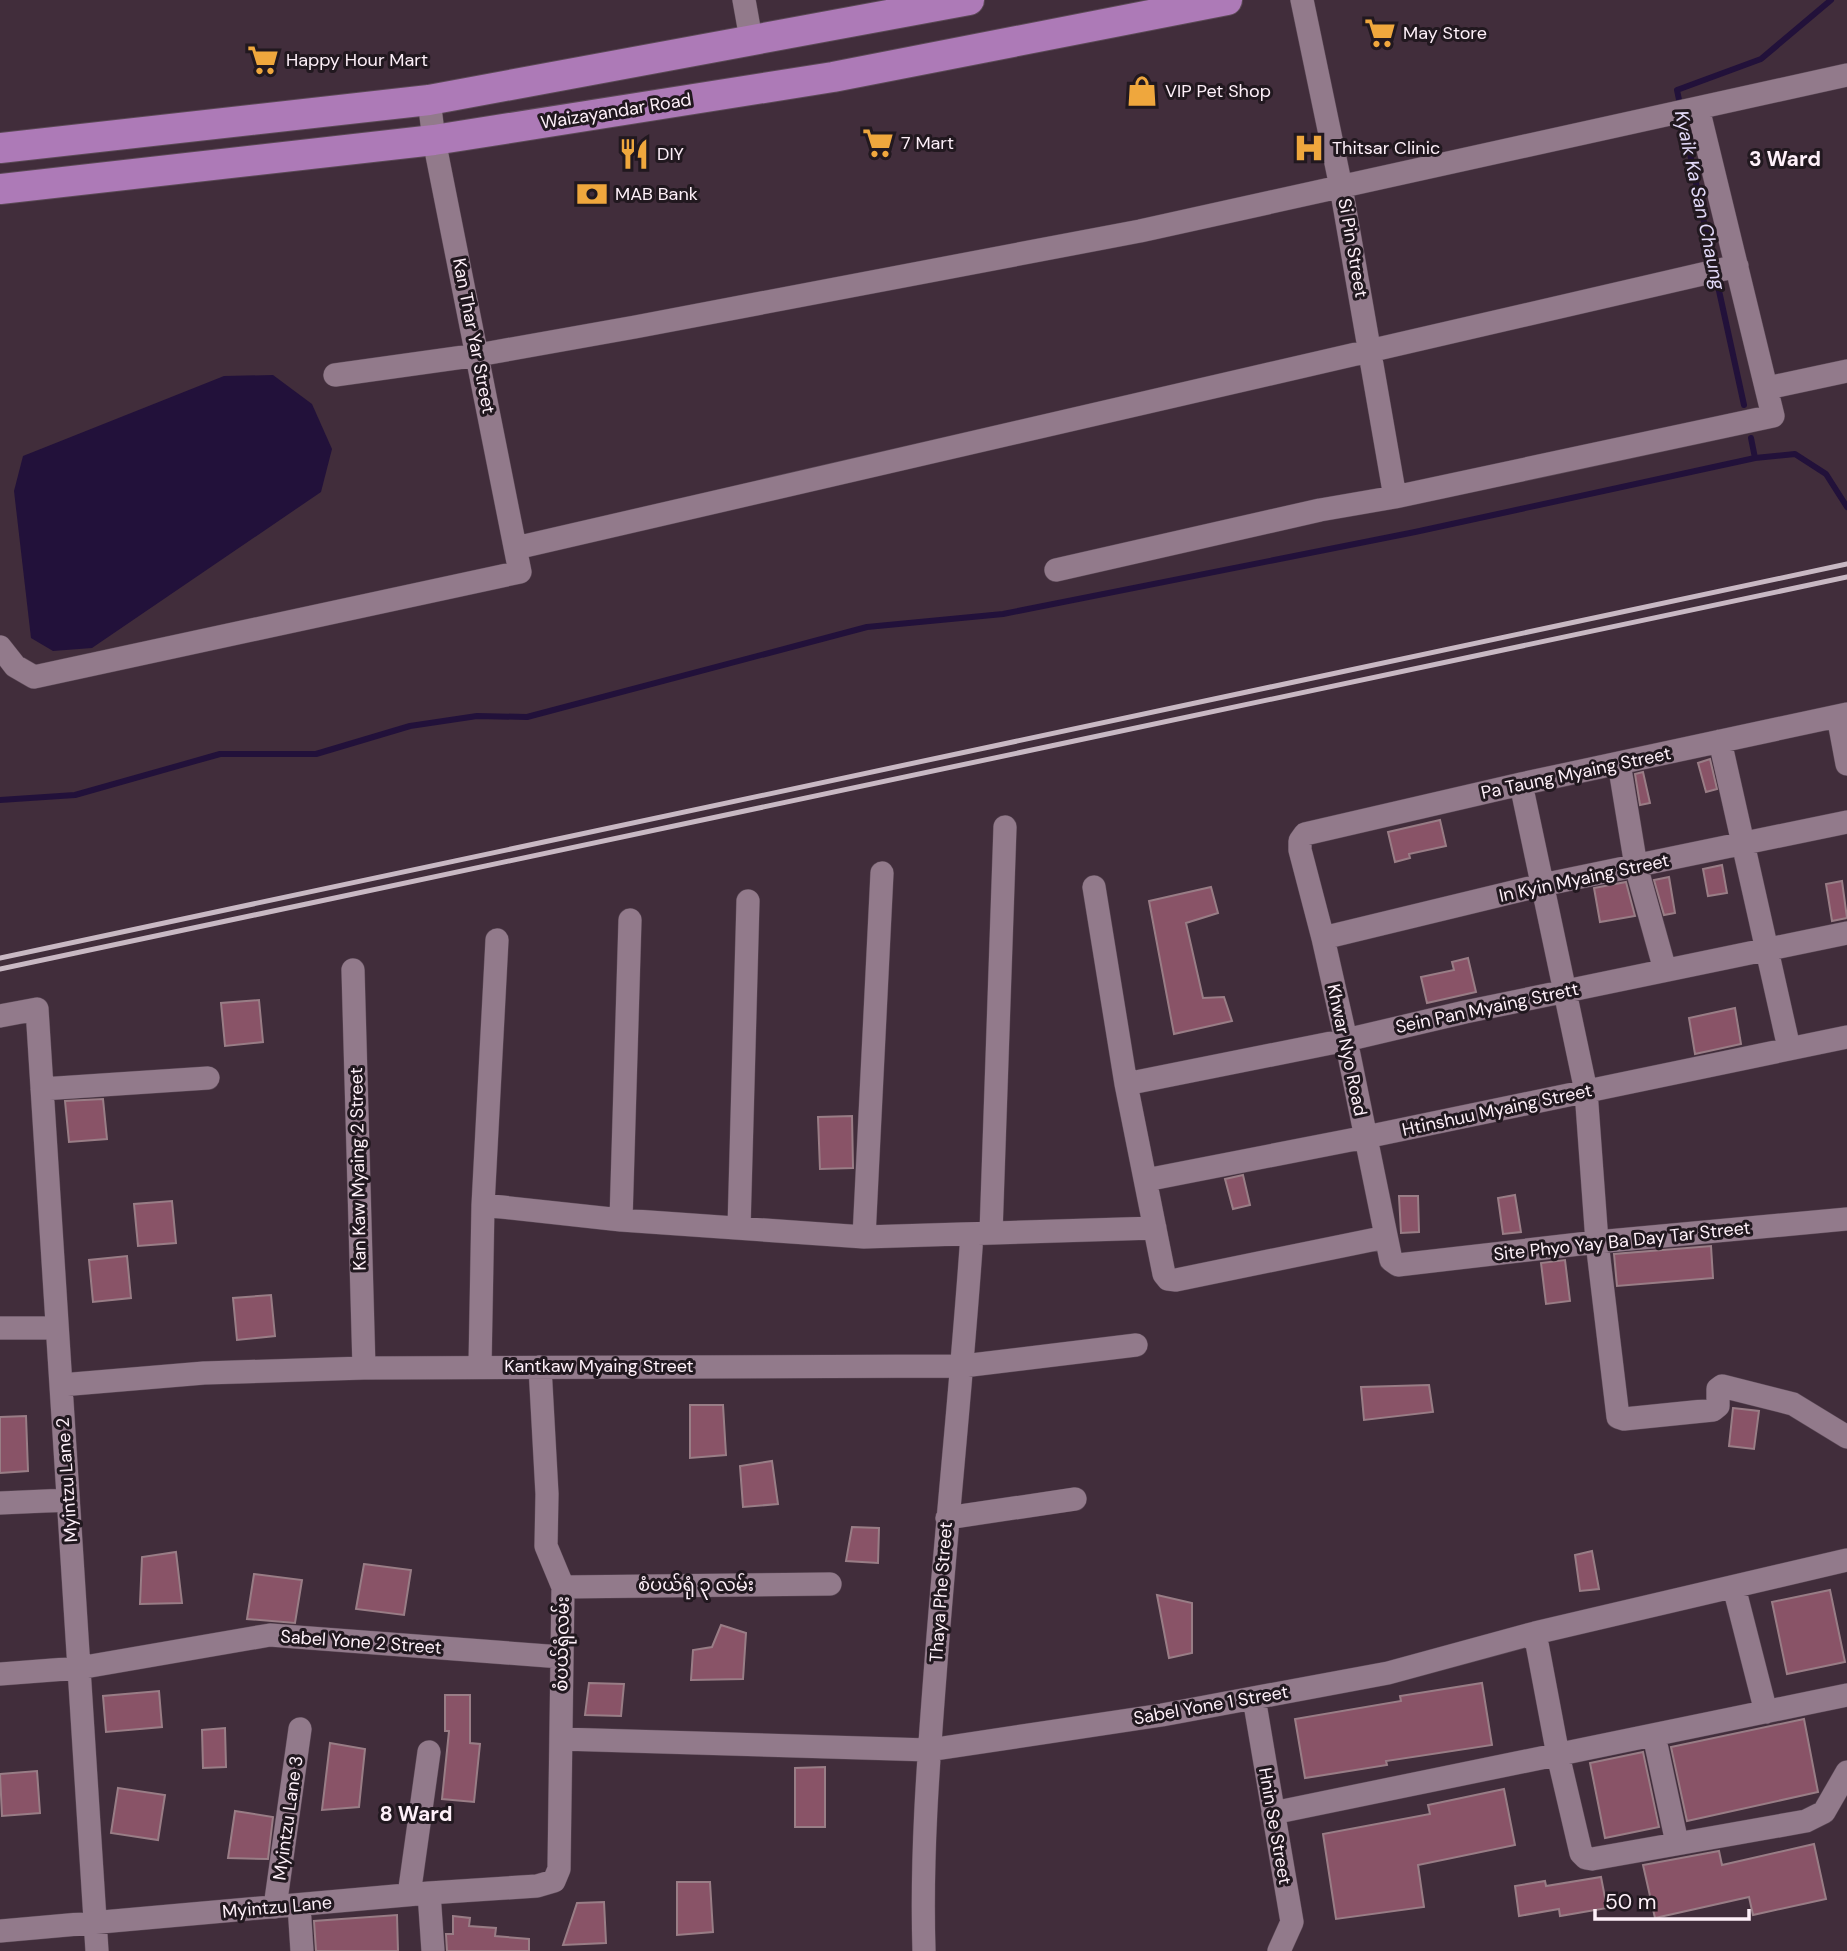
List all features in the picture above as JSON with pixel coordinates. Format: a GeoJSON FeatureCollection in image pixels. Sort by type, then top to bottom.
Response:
{"type":"FeatureCollection","features":[{"type":"Feature","properties":{"kind":"main road"},"geometry":{"type":"LineString","coordinates":[[0,148],[429,100],[969,0]]}},
{"type":"Feature","properties":{"kind":"main road","name":"Waizayandar Road"},"geometry":{"type":"LineString","coordinates":[[0,190],[434,140],[833,77],[1227,0]]}},
{"type":"Feature","properties":{"kind":"street"},"geometry":{"type":"LineString","coordinates":[[744,0],[751,39]]}},
{"type":"Feature","properties":{"kind":"street","name":"Si Pin Street"},"geometry":{"type":"LineString","coordinates":[[1302,0],[1341,187],[1395,497]]}},
{"type":"Feature","properties":{"kind":"street"},"geometry":{"type":"LineString","coordinates":[[335,374],[478,355],[1140,231],[1698,108],[1846,79]]}},
{"type":"Feature","properties":{"kind":"street","name":"Kan Thar Yar Street"},"geometry":{"type":"LineString","coordinates":[[0,647],[15,666],[34,677],[520,572],[434,140],[429,100]]}},
{"type":"Feature","properties":{"kind":"street"},"geometry":{"type":"LineString","coordinates":[[1056,570],[1320,510],[1395,497],[1773,416],[1698,108]]}},
{"type":"Feature","properties":{"kind":"street"},"geometry":{"type":"LineString","coordinates":[[516,548],[1737,266]]}},
{"type":"Feature","properties":{"kind":"street"},"geometry":{"type":"LineString","coordinates":[[1767,388],[1847,371]]}},
{"type":"Feature","properties":{"kind":"street"},"geometry":{"type":"LineString","coordinates":[[1842,715],[1847,764]]}},
{"type":"Feature","properties":{"kind":"street","name":"Pa Taung Myaing Street"},"geometry":{"type":"LineString","coordinates":[[1305,834],[1842,715]]}},
{"type":"Feature","properties":{"kind":"street"},"geometry":{"type":"LineString","coordinates":[[1720,741],[1789,1048]]}},
{"type":"Feature","properties":{"kind":"street"},"geometry":{"type":"LineString","coordinates":[[1619,763],[1636,866],[1665,970]]}},
{"type":"Feature","properties":{"kind":"street"},"geometry":{"type":"LineString","coordinates":[[1521,784],[1586,1091],[1597,1242],[1618,1417],[1624,1419],[1713,1410],[1718,1406],[1718,1389],[1722,1386],[1793,1404],[1847,1437]]}},
{"type":"Feature","properties":{"kind":"street","name":"In Kyin Myaing Street"},"geometry":{"type":"LineString","coordinates":[[1323,938],[1542,885],[1847,822]]}},
{"type":"Feature","properties":{"kind":"street","name":"Thaya Phe Street"},"geometry":{"type":"LineString","coordinates":[[924,1951],[929,1750],[947,1518],[963,1366],[981,1234],[1005,827]]}},
{"type":"Feature","properties":{"kind":"street","name":"Khwar Nyo Road"},"geometry":{"type":"LineString","coordinates":[[1305,834],[1300,841],[1300,850],[1346,1040],[1391,1260],[1398,1265]]}},
{"type":"Feature","properties":{"kind":"street"},"geometry":{"type":"LineString","coordinates":[[864,1237],[882,873]]}},
{"type":"Feature","properties":{"kind":"street"},"geometry":{"type":"LineString","coordinates":[[1094,887],[1126,1084],[1164,1274],[1168,1279],[1176,1280],[1386,1237]]}},
{"type":"Feature","properties":{"kind":"street"},"geometry":{"type":"LineString","coordinates":[[739,1228],[748,901]]}},
{"type":"Feature","properties":{"kind":"street"},"geometry":{"type":"LineString","coordinates":[[621,1220],[630,920]]}},
{"type":"Feature","properties":{"kind":"street","name":"Sein Pan Myaing Strett"},"geometry":{"type":"LineString","coordinates":[[1126,1084],[1847,933]]}},
{"type":"Feature","properties":{"kind":"street"},"geometry":{"type":"LineString","coordinates":[[480,1366],[483,1205],[497,940]]}},
{"type":"Feature","properties":{"kind":"street","name":"Kan Kaw Myaing 2 Street"},"geometry":{"type":"LineString","coordinates":[[353,970],[364,1368]]}},
{"type":"Feature","properties":{"kind":"street","name":"Myintzu Lane 2"},"geometry":{"type":"LineString","coordinates":[[0,1016],[37,1009],[97,1951]]}},
{"type":"Feature","properties":{"kind":"street","name":"Htinshuu Myaing Street"},"geometry":{"type":"LineString","coordinates":[[1146,1180],[1847,1037]]}},
{"type":"Feature","properties":{"kind":"street"},"geometry":{"type":"LineString","coordinates":[[42,1089],[208,1078]]}},
{"type":"Feature","properties":{"kind":"street"},"geometry":{"type":"LineString","coordinates":[[483,1205],[621,1220],[864,1237],[1155,1228]]}},
{"type":"Feature","properties":{"kind":"street","name":"Site Phyo Yay Ba Day Tar Street"},"geometry":{"type":"LineString","coordinates":[[1398,1265],[1597,1242],[1847,1219]]}},
{"type":"Feature","properties":{"kind":"street"},"geometry":{"type":"LineString","coordinates":[[0,1328],[57,1328]]}},
{"type":"Feature","properties":{"kind":"street","name":"Kantkaw Myaing Street"},"geometry":{"type":"LineString","coordinates":[[61,1385],[204,1373],[364,1368],[963,1366],[1136,1345]]}},
{"type":"Feature","properties":{"kind":"street","name":"စံပယ်ရုံလမ်း"},"geometry":{"type":"LineString","coordinates":[[540,1367],[547,1494],[546,1546],[563,1587],[559,1869],[554,1881]]}},
{"type":"Feature","properties":{"kind":"street"},"geometry":{"type":"LineString","coordinates":[[947,1518],[1075,1499]]}},
{"type":"Feature","properties":{"kind":"street"},"geometry":{"type":"LineString","coordinates":[[0,1503],[68,1500]]}},
{"type":"Feature","properties":{"kind":"street","name":"Sabel Yone 1 Street"},"geometry":{"type":"LineString","coordinates":[[561,1739],[929,1750],[1254,1698],[1388,1673],[1535,1633],[1734,1587],[1845,1568]]}},
{"type":"Feature","properties":{"kind":"street","name":"စံပယ်ရုံ ၃ လမ်း"},"geometry":{"type":"LineString","coordinates":[[563,1587],[830,1584]]}},
{"type":"Feature","properties":{"kind":"street"},"geometry":{"type":"LineString","coordinates":[[1734,1587],[1766,1712]]}},
{"type":"Feature","properties":{"kind":"street"},"geometry":{"type":"LineString","coordinates":[[1535,1633],[1558,1755],[1581,1853],[1586,1858],[1806,1821],[1824,1812],[1847,1772]]}},
{"type":"Feature","properties":{"kind":"street","name":"Sabel Yone 2 Street"},"geometry":{"type":"LineString","coordinates":[[0,1674],[79,1668],[270,1635],[561,1657]]}},
{"type":"Feature","properties":{"kind":"street"},"geometry":{"type":"LineString","coordinates":[[1273,1813],[1847,1695]]}},
{"type":"Feature","properties":{"kind":"street","name":"Hnin Se Street"},"geometry":{"type":"LineString","coordinates":[[1254,1698],[1292,1922],[1279,1951]]}},
{"type":"Feature","properties":{"kind":"street","name":"Myintzu Lane 3"},"geometry":{"type":"LineString","coordinates":[[275,1907],[300,1729]]}},
{"type":"Feature","properties":{"kind":"street"},"geometry":{"type":"LineString","coordinates":[[1654,1735],[1677,1843]]}},
{"type":"Feature","properties":{"kind":"street"},"geometry":{"type":"LineString","coordinates":[[429,1752],[419,1894],[433,1951]]}},
{"type":"Feature","properties":{"kind":"street","name":"Myintzu Lane"},"geometry":{"type":"LineString","coordinates":[[0,1931],[537,1886],[554,1881]]}},
{"type":"Feature","properties":{"kind":"street"},"geometry":{"type":"LineString","coordinates":[[299,1905],[302,1951]]}},
{"type":"Feature","properties":{"kind":"shaded area"},"geometry":{"type":"Polygon","coordinates":[[[273,375],[312,404],[332,449],[321,492],[92,648],[53,651],[31,638],[14,491],[23,456],[224,376],[273,375]]]}},
{"type":"Feature","properties":{"kind":"building"},"geometry":{"type":"Polygon","coordinates":[[[1710,759],[1717,789],[1706,792],[1698,763],[1710,759]]]}},
{"type":"Feature","properties":{"kind":"building"},"geometry":{"type":"Polygon","coordinates":[[[1643,772],[1650,803],[1640,805],[1635,774],[1643,772]]]}},
{"type":"Feature","properties":{"kind":"building"},"geometry":{"type":"Polygon","coordinates":[[[1440,820],[1446,846],[1409,854],[1410,858],[1395,862],[1388,832],[1440,820]]]}},
{"type":"Feature","properties":{"kind":"building"},"geometry":{"type":"Polygon","coordinates":[[[1722,865],[1727,893],[1708,896],[1703,869],[1722,865]]]}},
{"type":"Feature","properties":{"kind":"building"},"geometry":{"type":"Polygon","coordinates":[[[1669,877],[1675,913],[1664,915],[1654,880],[1669,877]]]}},
{"type":"Feature","properties":{"kind":"building"},"geometry":{"type":"Polygon","coordinates":[[[1842,881],[1847,918],[1832,921],[1826,884],[1842,881]]]}},
{"type":"Feature","properties":{"kind":"building"},"geometry":{"type":"Polygon","coordinates":[[[1626,882],[1635,916],[1600,922],[1594,888],[1626,882]]]}},
{"type":"Feature","properties":{"kind":"building"},"geometry":{"type":"Polygon","coordinates":[[[1211,887],[1218,913],[1186,923],[1203,998],[1224,997],[1232,1021],[1174,1034],[1149,901],[1211,887]]]}},
{"type":"Feature","properties":{"kind":"building"},"geometry":{"type":"Polygon","coordinates":[[[1468,958],[1476,992],[1427,1003],[1421,977],[1454,970],[1452,962],[1468,958]]]}},
{"type":"Feature","properties":{"kind":"building"},"geometry":{"type":"Polygon","coordinates":[[[259,1000],[263,1042],[225,1046],[221,1003],[259,1000]]]}},
{"type":"Feature","properties":{"kind":"building"},"geometry":{"type":"Polygon","coordinates":[[[1735,1008],[1741,1044],[1695,1054],[1689,1018],[1735,1008]]]}},
{"type":"Feature","properties":{"kind":"building"},"geometry":{"type":"Polygon","coordinates":[[[103,1099],[107,1139],[69,1142],[65,1101],[103,1099]]]}},
{"type":"Feature","properties":{"kind":"building"},"geometry":{"type":"Polygon","coordinates":[[[852,1116],[853,1168],[820,1169],[818,1117],[852,1116]]]}},
{"type":"Feature","properties":{"kind":"building"},"geometry":{"type":"Polygon","coordinates":[[[1243,1175],[1250,1205],[1233,1209],[1225,1179],[1243,1175]]]}},
{"type":"Feature","properties":{"kind":"building"},"geometry":{"type":"Polygon","coordinates":[[[1515,1195],[1521,1232],[1503,1234],[1498,1198],[1515,1195]]]}},
{"type":"Feature","properties":{"kind":"building"},"geometry":{"type":"Polygon","coordinates":[[[1399,1196],[1418,1196],[1419,1232],[1401,1233],[1399,1196]]]}},
{"type":"Feature","properties":{"kind":"building"},"geometry":{"type":"Polygon","coordinates":[[[172,1201],[176,1243],[138,1246],[134,1204],[172,1201]]]}},
{"type":"Feature","properties":{"kind":"building"},"geometry":{"type":"Polygon","coordinates":[[[1711,1246],[1713,1278],[1617,1286],[1614,1254],[1711,1246]]]}},
{"type":"Feature","properties":{"kind":"building"},"geometry":{"type":"Polygon","coordinates":[[[127,1256],[131,1298],[93,1302],[89,1260],[127,1256]]]}},
{"type":"Feature","properties":{"kind":"building"},"geometry":{"type":"Polygon","coordinates":[[[1565,1260],[1570,1301],[1546,1304],[1541,1263],[1565,1260]]]}},
{"type":"Feature","properties":{"kind":"building"},"geometry":{"type":"Polygon","coordinates":[[[271,1295],[275,1336],[237,1340],[233,1298],[271,1295]]]}},
{"type":"Feature","properties":{"kind":"building"},"geometry":{"type":"Polygon","coordinates":[[[1429,1385],[1433,1412],[1364,1420],[1361,1387],[1429,1385]]]}},
{"type":"Feature","properties":{"kind":"building"},"geometry":{"type":"Polygon","coordinates":[[[690,1405],[723,1405],[726,1455],[690,1458],[690,1405]]]}},
{"type":"Feature","properties":{"kind":"building"},"geometry":{"type":"Polygon","coordinates":[[[1733,1408],[1759,1411],[1754,1449],[1729,1446],[1733,1408]]]}},
{"type":"Feature","properties":{"kind":"building"},"geometry":{"type":"Polygon","coordinates":[[[26,1416],[28,1471],[0,1473],[0,1417],[26,1416]]]}},
{"type":"Feature","properties":{"kind":"building"},"geometry":{"type":"Polygon","coordinates":[[[772,1461],[778,1504],[743,1507],[740,1466],[772,1461]]]}},
{"type":"Feature","properties":{"kind":"building"},"geometry":{"type":"Polygon","coordinates":[[[852,1527],[879,1528],[878,1563],[846,1561],[852,1527]]]}},
{"type":"Feature","properties":{"kind":"building"},"geometry":{"type":"Polygon","coordinates":[[[1592,1551],[1599,1589],[1580,1591],[1575,1555],[1592,1551]]]}},
{"type":"Feature","properties":{"kind":"building"},"geometry":{"type":"Polygon","coordinates":[[[176,1552],[182,1603],[140,1604],[142,1557],[176,1552]]]}},
{"type":"Feature","properties":{"kind":"building"},"geometry":{"type":"Polygon","coordinates":[[[364,1564],[411,1570],[404,1615],[356,1609],[364,1564]]]}},
{"type":"Feature","properties":{"kind":"building"},"geometry":{"type":"Polygon","coordinates":[[[254,1574],[302,1580],[295,1623],[247,1619],[254,1574]]]}},
{"type":"Feature","properties":{"kind":"building"},"geometry":{"type":"Polygon","coordinates":[[[1830,1590],[1845,1662],[1787,1674],[1772,1602],[1830,1590]]]}},
{"type":"Feature","properties":{"kind":"building"},"geometry":{"type":"Polygon","coordinates":[[[1157,1595],[1192,1603],[1192,1653],[1169,1658],[1157,1595]]]}},
{"type":"Feature","properties":{"kind":"building"},"geometry":{"type":"Polygon","coordinates":[[[721,1625],[746,1633],[743,1679],[691,1680],[693,1650],[712,1647],[721,1625]]]}},
{"type":"Feature","properties":{"kind":"building"},"geometry":{"type":"Polygon","coordinates":[[[589,1683],[624,1684],[621,1716],[585,1715],[589,1683]]]}},
{"type":"Feature","properties":{"kind":"building"},"geometry":{"type":"Polygon","coordinates":[[[1482,1683],[1492,1745],[1386,1761],[1387,1765],[1305,1778],[1295,1719],[1401,1701],[1400,1696],[1482,1683]]]}},
{"type":"Feature","properties":{"kind":"building"},"geometry":{"type":"Polygon","coordinates":[[[159,1691],[162,1727],[106,1732],[103,1696],[159,1691]]]}},
{"type":"Feature","properties":{"kind":"building"},"geometry":{"type":"Polygon","coordinates":[[[445,1695],[470,1695],[470,1743],[480,1744],[474,1802],[442,1799],[449,1731],[445,1731],[445,1695]]]}},
{"type":"Feature","properties":{"kind":"building"},"geometry":{"type":"Polygon","coordinates":[[[1804,1719],[1818,1792],[1687,1821],[1671,1747],[1804,1719]]]}},
{"type":"Feature","properties":{"kind":"building"},"geometry":{"type":"Polygon","coordinates":[[[225,1728],[226,1767],[203,1768],[202,1730],[225,1728]]]}},
{"type":"Feature","properties":{"kind":"building"},"geometry":{"type":"Polygon","coordinates":[[[330,1743],[365,1749],[359,1807],[322,1810],[330,1743]]]}},
{"type":"Feature","properties":{"kind":"building"},"geometry":{"type":"Polygon","coordinates":[[[1643,1752],[1659,1827],[1605,1838],[1590,1763],[1643,1752]]]}},
{"type":"Feature","properties":{"kind":"building"},"geometry":{"type":"Polygon","coordinates":[[[825,1767],[825,1827],[795,1827],[795,1768],[825,1767]]]}},
{"type":"Feature","properties":{"kind":"building"},"geometry":{"type":"Polygon","coordinates":[[[37,1771],[40,1813],[2,1816],[0,1774],[37,1771]]]}},
{"type":"Feature","properties":{"kind":"building"},"geometry":{"type":"Polygon","coordinates":[[[118,1788],[165,1795],[158,1840],[111,1833],[118,1788]]]}},
{"type":"Feature","properties":{"kind":"building"},"geometry":{"type":"Polygon","coordinates":[[[1504,1789],[1515,1845],[1418,1865],[1424,1907],[1336,1919],[1323,1834],[1430,1814],[1428,1805],[1504,1789]]]}},
{"type":"Feature","properties":{"kind":"building"},"geometry":{"type":"Polygon","coordinates":[[[235,1811],[273,1817],[268,1859],[228,1858],[235,1811]]]}},
{"type":"Feature","properties":{"kind":"building"},"geometry":{"type":"Polygon","coordinates":[[[1814,1844],[1826,1899],[1753,1915],[1749,1897],[1655,1918],[1643,1865],[1719,1851],[1722,1865],[1814,1844]]]}},
{"type":"Feature","properties":{"kind":"building"},"geometry":{"type":"Polygon","coordinates":[[[1601,1877],[1607,1908],[1560,1916],[1559,1909],[1519,1916],[1515,1886],[1545,1881],[1546,1886],[1601,1877]]]}},
{"type":"Feature","properties":{"kind":"building"},"geometry":{"type":"Polygon","coordinates":[[[677,1882],[710,1882],[713,1932],[677,1935],[677,1882]]]}},
{"type":"Feature","properties":{"kind":"building"},"geometry":{"type":"Polygon","coordinates":[[[604,1902],[606,1943],[563,1945],[577,1903],[604,1902]]]}},
{"type":"Feature","properties":{"kind":"building"},"geometry":{"type":"Polygon","coordinates":[[[397,1915],[398,1951],[316,1951],[314,1921],[397,1915]]]}},
{"type":"Feature","properties":{"kind":"building"},"geometry":{"type":"Polygon","coordinates":[[[453,1916],[470,1918],[469,1926],[496,1928],[495,1936],[529,1939],[529,1951],[447,1951],[446,1934],[453,1934],[453,1916]]]}},
{"type":"Feature","properties":{"kind":"waterway","name":"Kyaik Ka San Chaung"},"geometry":{"type":"LineString","coordinates":[[1713,266],[1677,90],[1761,59],[1831,0]]}},
{"type":"Feature","properties":{"kind":"waterway","name":"Kyaik Ka San Chaung"},"geometry":{"type":"LineString","coordinates":[[1716,277],[1744,405]]}},
{"type":"Feature","properties":{"kind":"waterway","name":"Kyaik Ka San Chaung"},"geometry":{"type":"LineString","coordinates":[[1751,438],[1755,458]]}},
{"type":"Feature","properties":{"kind":"waterway"},"geometry":{"type":"LineString","coordinates":[[0,800],[75,795],[220,754],[316,754],[410,726],[477,716],[527,717],[867,627],[1003,614],[1415,532],[1755,458],[1795,454],[1826,474],[1847,507]]}},
{"type":"Feature","properties":{"kind":"railway"},"geometry":{"type":"LineString","coordinates":[[0,958],[1847,564]]}},
{"type":"Feature","properties":{"kind":"railway"},"geometry":{"type":"LineString","coordinates":[[0,969],[1847,577]]}},
{"type":"Feature","properties":{"kind":"place","name":"May Store"},"geometry":{"type":"Point","coordinates":[1380,33]}},
{"type":"Feature","properties":{"kind":"place","name":"Happy Hour Mart"},"geometry":{"type":"Point","coordinates":[263,60]}},
{"type":"Feature","properties":{"kind":"place","name":"VIP Pet Shop"},"geometry":{"type":"Point","coordinates":[1142,91]}},
{"type":"Feature","properties":{"kind":"place","name":"7 Mart"},"geometry":{"type":"Point","coordinates":[878,143]}},
{"type":"Feature","properties":{"kind":"place","name":"Thitsar Clinic"},"geometry":{"type":"Point","coordinates":[1309,148]}},
{"type":"Feature","properties":{"kind":"place","name":"DIY"},"geometry":{"type":"Point","coordinates":[634,154]}},
{"type":"Feature","properties":{"kind":"place","name":"MAB Bank"},"geometry":{"type":"Point","coordinates":[592,194]}},
{"type":"Feature","properties":{"kind":"district","name":"3 Ward"},"geometry":{"type":"Point","coordinates":[1785,159]}},
{"type":"Feature","properties":{"kind":"district","name":"8 Ward"},"geometry":{"type":"Point","coordinates":[416,1814]}}]}
